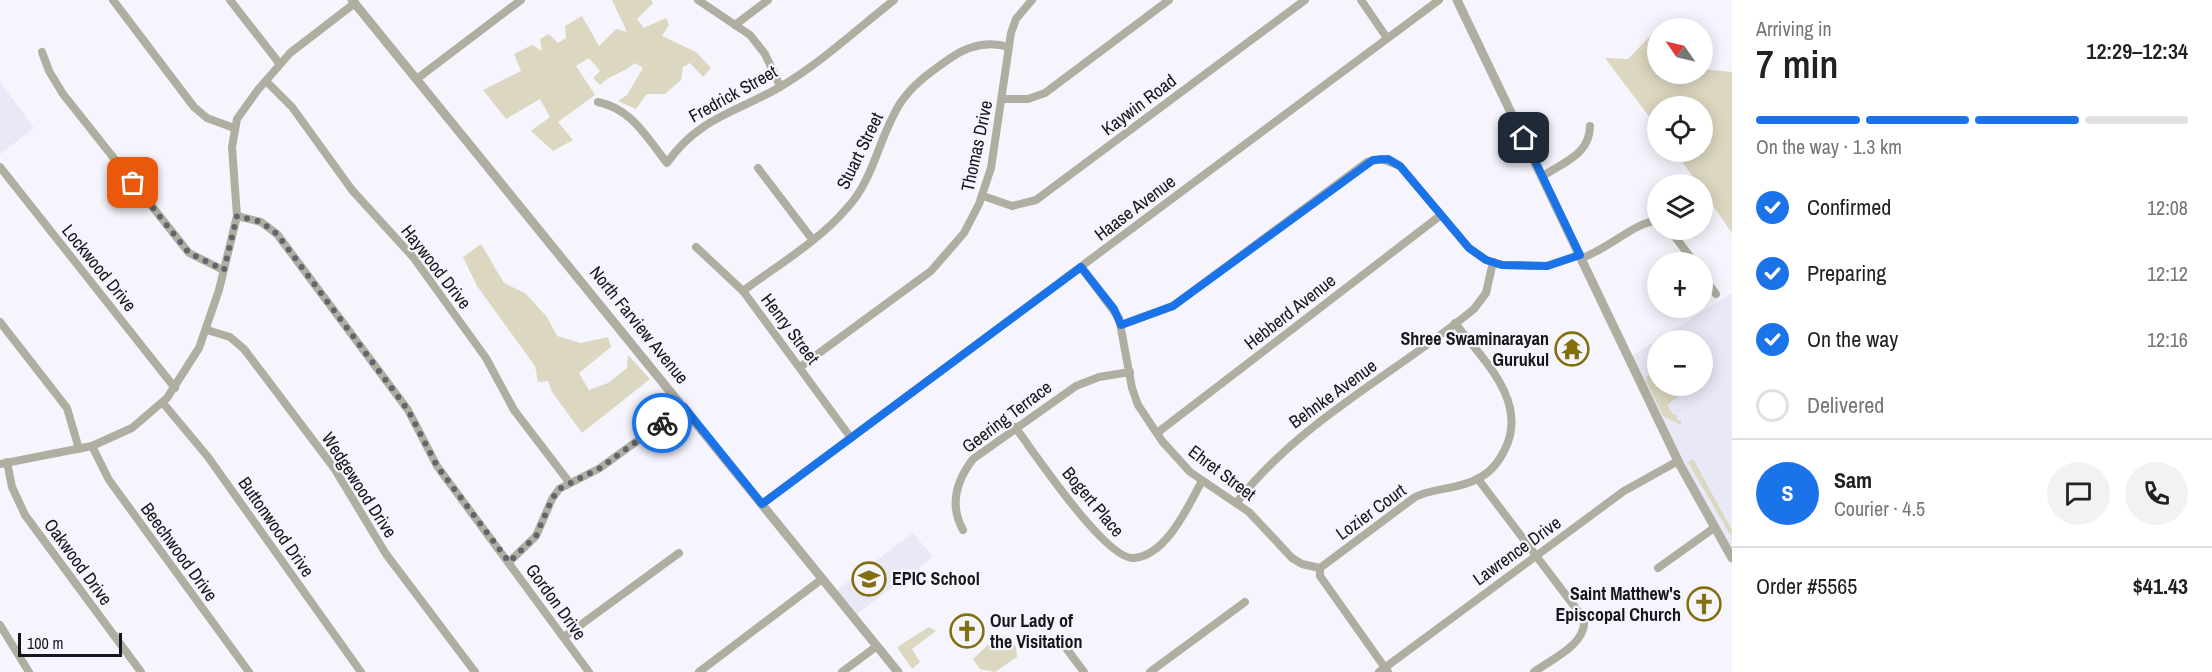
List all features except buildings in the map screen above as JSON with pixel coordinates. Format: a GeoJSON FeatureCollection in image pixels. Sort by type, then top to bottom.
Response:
{"type":"FeatureCollection","features":[{"type":"Feature","properties":{"kind":"street"},"geometry":{"type":"LineString","coordinates":[[113,0],[194,107],[207,118],[234,128]]}},
{"type":"Feature","properties":{"kind":"street"},"geometry":{"type":"LineString","coordinates":[[230,0],[279,63]]}},
{"type":"Feature","properties":{"kind":"street"},"geometry":{"type":"LineString","coordinates":[[417,78],[521,0]]}},
{"type":"Feature","properties":{"kind":"street"},"geometry":{"type":"LineString","coordinates":[[698,0],[758,44],[780,87]]}},
{"type":"Feature","properties":{"kind":"street"},"geometry":{"type":"LineString","coordinates":[[735,25],[768,0]]}},
{"type":"Feature","properties":{"kind":"street","name":"Fredrick Street"},"geometry":{"type":"LineString","coordinates":[[598,102],[616,107],[631,117],[667,163],[686,140],[708,122],[780,87],[894,0]]}},
{"type":"Feature","properties":{"kind":"street","name":"Thomas Drive"},"geometry":{"type":"LineString","coordinates":[[800,367],[944,259],[964,233],[983,195],[991,168],[1009,46],[1016,19],[1032,0]]}},
{"type":"Feature","properties":{"kind":"street"},"geometry":{"type":"LineString","coordinates":[[1002,99],[1028,99],[1045,93],[1169,0]]}},
{"type":"Feature","properties":{"kind":"street","name":"Kaywin Road"},"geometry":{"type":"LineString","coordinates":[[983,195],[1012,206],[1036,200],[1305,0]]}},
{"type":"Feature","properties":{"kind":"street"},"geometry":{"type":"LineString","coordinates":[[1361,0],[1387,38]]}},
{"type":"Feature","properties":{"kind":"street","name":"Haase Avenue"},"geometry":{"type":"LineString","coordinates":[[762,504],[1439,0]]}},
{"type":"Feature","properties":{"kind":"street"},"geometry":{"type":"LineString","coordinates":[[1457,0],[1678,460],[1732,558]]}},
{"type":"Feature","properties":{"kind":"street"},"geometry":{"type":"LineString","coordinates":[[3,463],[92,446],[132,428],[162,403],[175,388],[207,330],[224,270],[237,216],[232,147],[234,128],[242,110],[279,63],[354,2]]}},
{"type":"Feature","properties":{"kind":"street","name":"North Farview Avenue"},"geometry":{"type":"LineString","coordinates":[[354,2],[898,672]]}},
{"type":"Feature","properties":{"kind":"street","name":"Stuart Street"},"geometry":{"type":"LineString","coordinates":[[743,291],[831,225],[855,197],[870,171],[892,117],[917,82],[961,51],[987,44],[1009,46]]}},
{"type":"Feature","properties":{"kind":"street"},"geometry":{"type":"LineString","coordinates":[[42,52],[49,71],[63,94],[189,253],[224,270]]}},
{"type":"Feature","properties":{"kind":"street","name":"Haywood Drive"},"geometry":{"type":"LineString","coordinates":[[266,81],[292,106],[352,190],[412,257],[486,358],[514,410],[569,482]]}},
{"type":"Feature","properties":{"kind":"street"},"geometry":{"type":"LineString","coordinates":[[1543,176],[1585,148],[1590,140],[1590,126]]}},
{"type":"Feature","properties":{"kind":"street"},"geometry":{"type":"LineString","coordinates":[[1121,325],[1173,306],[1373,160],[1388,159],[1400,166],[1469,248],[1493,262],[1547,266],[1581,257],[1623,238],[1647,222]]}},
{"type":"Feature","properties":{"kind":"street","name":"Lockwood Drive"},"geometry":{"type":"LineString","coordinates":[[0,168],[175,388]]}},
{"type":"Feature","properties":{"kind":"street"},"geometry":{"type":"LineString","coordinates":[[758,168],[812,239]]}},
{"type":"Feature","properties":{"kind":"street","name":"Hebberd Avenue"},"geometry":{"type":"LineString","coordinates":[[1157,434],[1441,215]]}},
{"type":"Feature","properties":{"kind":"street","name":"Gordon Drive"},"geometry":{"type":"LineString","coordinates":[[237,216],[261,222],[277,234],[408,410],[437,466],[589,672]]}},
{"type":"Feature","properties":{"kind":"street"},"geometry":{"type":"LineString","coordinates":[[1677,240],[1686,252]]}},
{"type":"Feature","properties":{"kind":"street","name":"Henry Street"},"geometry":{"type":"LineString","coordinates":[[696,247],[743,291],[851,438]]}},
{"type":"Feature","properties":{"kind":"street","name":"Behnke Avenue"},"geometry":{"type":"LineString","coordinates":[[1237,502],[1259,474],[1290,445],[1455,323],[1481,301],[1490,283],[1493,262]]}},
{"type":"Feature","properties":{"kind":"street","name":"Ehret Street"},"geometry":{"type":"LineString","coordinates":[[1081,267],[1114,309],[1121,325],[1138,405],[1180,463],[1202,481],[1237,502],[1293,558],[1302,564],[1320,568]]}},
{"type":"Feature","properties":{"kind":"street"},"geometry":{"type":"LineString","coordinates":[[1713,290],[1716,294]]}},
{"type":"Feature","properties":{"kind":"street"},"geometry":{"type":"LineString","coordinates":[[0,322],[67,408],[79,449]]}},
{"type":"Feature","properties":{"kind":"street"},"geometry":{"type":"LineString","coordinates":[[1455,323],[1505,391],[1512,413],[1507,447],[1495,465],[1478,479],[1584,619],[1577,641],[1534,672]]}},
{"type":"Feature","properties":{"kind":"street","name":"Wedgewood Drive"},"geometry":{"type":"LineString","coordinates":[[207,330],[230,337],[244,349],[334,468],[386,554],[476,672]]}},
{"type":"Feature","properties":{"kind":"street","name":"Geering Terrace"},"geometry":{"type":"LineString","coordinates":[[963,530],[956,506],[962,476],[980,452],[1076,386],[1099,377],[1130,372]]}},
{"type":"Feature","properties":{"kind":"street","name":"Buttonwood Drive"},"geometry":{"type":"LineString","coordinates":[[162,403],[208,457],[361,672]]}},
{"type":"Feature","properties":{"kind":"street"},"geometry":{"type":"LineString","coordinates":[[509,562],[536,536],[552,499],[569,482],[600,468],[684,407]]}},
{"type":"Feature","properties":{"kind":"street","name":"Bogert Place"},"geometry":{"type":"LineString","coordinates":[[1015,427],[1100,539],[1127,558],[1140,557],[1164,542],[1202,481]]}},
{"type":"Feature","properties":{"kind":"street","name":"Beechwood Drive"},"geometry":{"type":"LineString","coordinates":[[92,446],[109,480],[249,672]]}},
{"type":"Feature","properties":{"kind":"street","name":"Lawrence Drive"},"geometry":{"type":"LineString","coordinates":[[1384,670],[1631,486],[1678,460]]}},
{"type":"Feature","properties":{"kind":"street","name":"Oakwood Drive"},"geometry":{"type":"LineString","coordinates":[[3,463],[25,515],[141,672]]}},
{"type":"Feature","properties":{"kind":"street","name":"Lozier Court"},"geometry":{"type":"LineString","coordinates":[[1320,568],[1415,497],[1433,489],[1466,484],[1478,479]]}},
{"type":"Feature","properties":{"kind":"street"},"geometry":{"type":"LineString","coordinates":[[1658,568],[1714,528]]}},
{"type":"Feature","properties":{"kind":"street"},"geometry":{"type":"LineString","coordinates":[[564,637],[679,553]]}},
{"type":"Feature","properties":{"kind":"street"},"geometry":{"type":"LineString","coordinates":[[1320,568],[1320,576],[1384,670]]}},
{"type":"Feature","properties":{"kind":"street"},"geometry":{"type":"LineString","coordinates":[[699,672],[822,579]]}},
{"type":"Feature","properties":{"kind":"street"},"geometry":{"type":"LineString","coordinates":[[1150,672],[1245,602]]}},
{"type":"Feature","properties":{"kind":"street"},"geometry":{"type":"LineString","coordinates":[[0,625],[29,672]]}},
{"type":"Feature","properties":{"kind":"street"},"geometry":{"type":"LineString","coordinates":[[1059,640],[1084,672]]}},
{"type":"Feature","properties":{"kind":"street"},"geometry":{"type":"LineString","coordinates":[[842,672],[877,646]]}},
{"type":"Feature","properties":{"kind":"shaded area"},"geometry":{"type":"Polygon","coordinates":[[[612,0],[651,0],[653,3],[637,19],[644,28],[666,18],[669,25],[662,36],[696,52],[711,68],[703,77],[690,63],[683,67],[681,80],[665,94],[647,94],[636,109],[618,101],[627,95],[643,68],[635,63],[600,85],[593,78],[600,71],[589,58],[576,66],[595,95],[558,122],[573,140],[553,151],[531,131],[550,117],[540,99],[506,119],[483,90],[521,71],[514,54],[532,45],[542,51],[540,39],[549,34],[558,43],[566,38],[565,26],[582,16],[599,46],[616,29],[627,32],[612,0]]]}},
{"type":"Feature","properties":{"kind":"shaded area"},"geometry":{"type":"Polygon","coordinates":[[[1647,39],[1647,84],[1713,84],[1713,70],[1732,72],[1732,233],[1713,205],[1713,174],[1691,174],[1682,162],[1713,162],[1713,96],[1647,96],[1647,114],[1605,58],[1628,59],[1647,39]]]}},
{"type":"Feature","properties":{"kind":"shaded area"},"geometry":{"type":"Polygon","coordinates":[[[0,82],[34,128],[0,154],[0,82]]]}},
{"type":"Feature","properties":{"kind":"shaded area"},"geometry":{"type":"Polygon","coordinates":[[[481,244],[504,283],[525,293],[547,317],[557,336],[581,343],[608,337],[611,347],[579,373],[589,390],[608,383],[627,368],[628,355],[650,379],[582,433],[552,392],[548,381],[538,382],[535,366],[477,286],[463,257],[481,244]]]}},
{"type":"Feature","properties":{"kind":"shaded area"},"geometry":{"type":"Polygon","coordinates":[[[1732,293],[1732,558],[1649,396],[1713,396],[1713,330],[1673,330],[1692,318],[1713,318],[1713,305],[1732,293]]]}},
{"type":"Feature","properties":{"kind":"shaded area"},"geometry":{"type":"Polygon","coordinates":[[[1647,347],[1647,393],[1629,358],[1647,347]]]}},
{"type":"Feature","properties":{"kind":"shaded area"},"geometry":{"type":"Polygon","coordinates":[[[1653,396],[1679,396],[1667,405],[1673,414],[1677,415],[1677,420],[1681,421],[1681,425],[1663,416],[1653,396]]]}},
{"type":"Feature","properties":{"kind":"shaded area"},"geometry":{"type":"Polygon","coordinates":[[[1693,459],[1732,530],[1731,536],[1688,462],[1693,459]]]}},
{"type":"Feature","properties":{"kind":"shaded area"},"geometry":{"type":"Polygon","coordinates":[[[913,533],[933,557],[853,617],[833,593],[913,533]]]}},
{"type":"Feature","properties":{"kind":"shaded area"},"geometry":{"type":"Polygon","coordinates":[[[929,627],[936,631],[912,649],[920,662],[912,669],[897,647],[929,627]]]}},
{"type":"Feature","properties":{"kind":"shaded area"},"geometry":{"type":"Polygon","coordinates":[[[1002,636],[1008,637],[1016,647],[1017,657],[995,672],[980,669],[973,659],[993,640],[1002,636]]]}},
{"type":"Feature","properties":{"kind":"way so far"},"geometry":{"type":"LineString","coordinates":[[133,183],[189,253],[224,270],[237,216],[261,222],[277,234],[408,410],[437,466],[509,562],[536,536],[543,524],[547,509],[559,489],[600,468],[662,423]]}},
{"type":"Feature","properties":{"kind":"place","name":"Shree Swaminarayan Gurukul"},"geometry":{"type":"Point","coordinates":[1572,349]}},
{"type":"Feature","properties":{"kind":"place","name":"EPIC School"},"geometry":{"type":"Point","coordinates":[869,579]}},
{"type":"Feature","properties":{"kind":"place","name":"Saint Matthew's Episcopal Church"},"geometry":{"type":"Point","coordinates":[1704,604]}},
{"type":"Feature","properties":{"kind":"place","name":"Our Lady of the Visitation"},"geometry":{"type":"Point","coordinates":[967,631]}},
{"type":"Feature","properties":{"kind":"route"},"geometry":{"type":"LineString","coordinates":[[662,423],[684,407],[762,504],[1081,267],[1114,309],[1121,325],[1159,313],[1173,306],[1367,162],[1373,160],[1388,159],[1400,166],[1469,248],[1486,260],[1502,265],[1547,266],[1580,255],[1524,138]]}}]}
